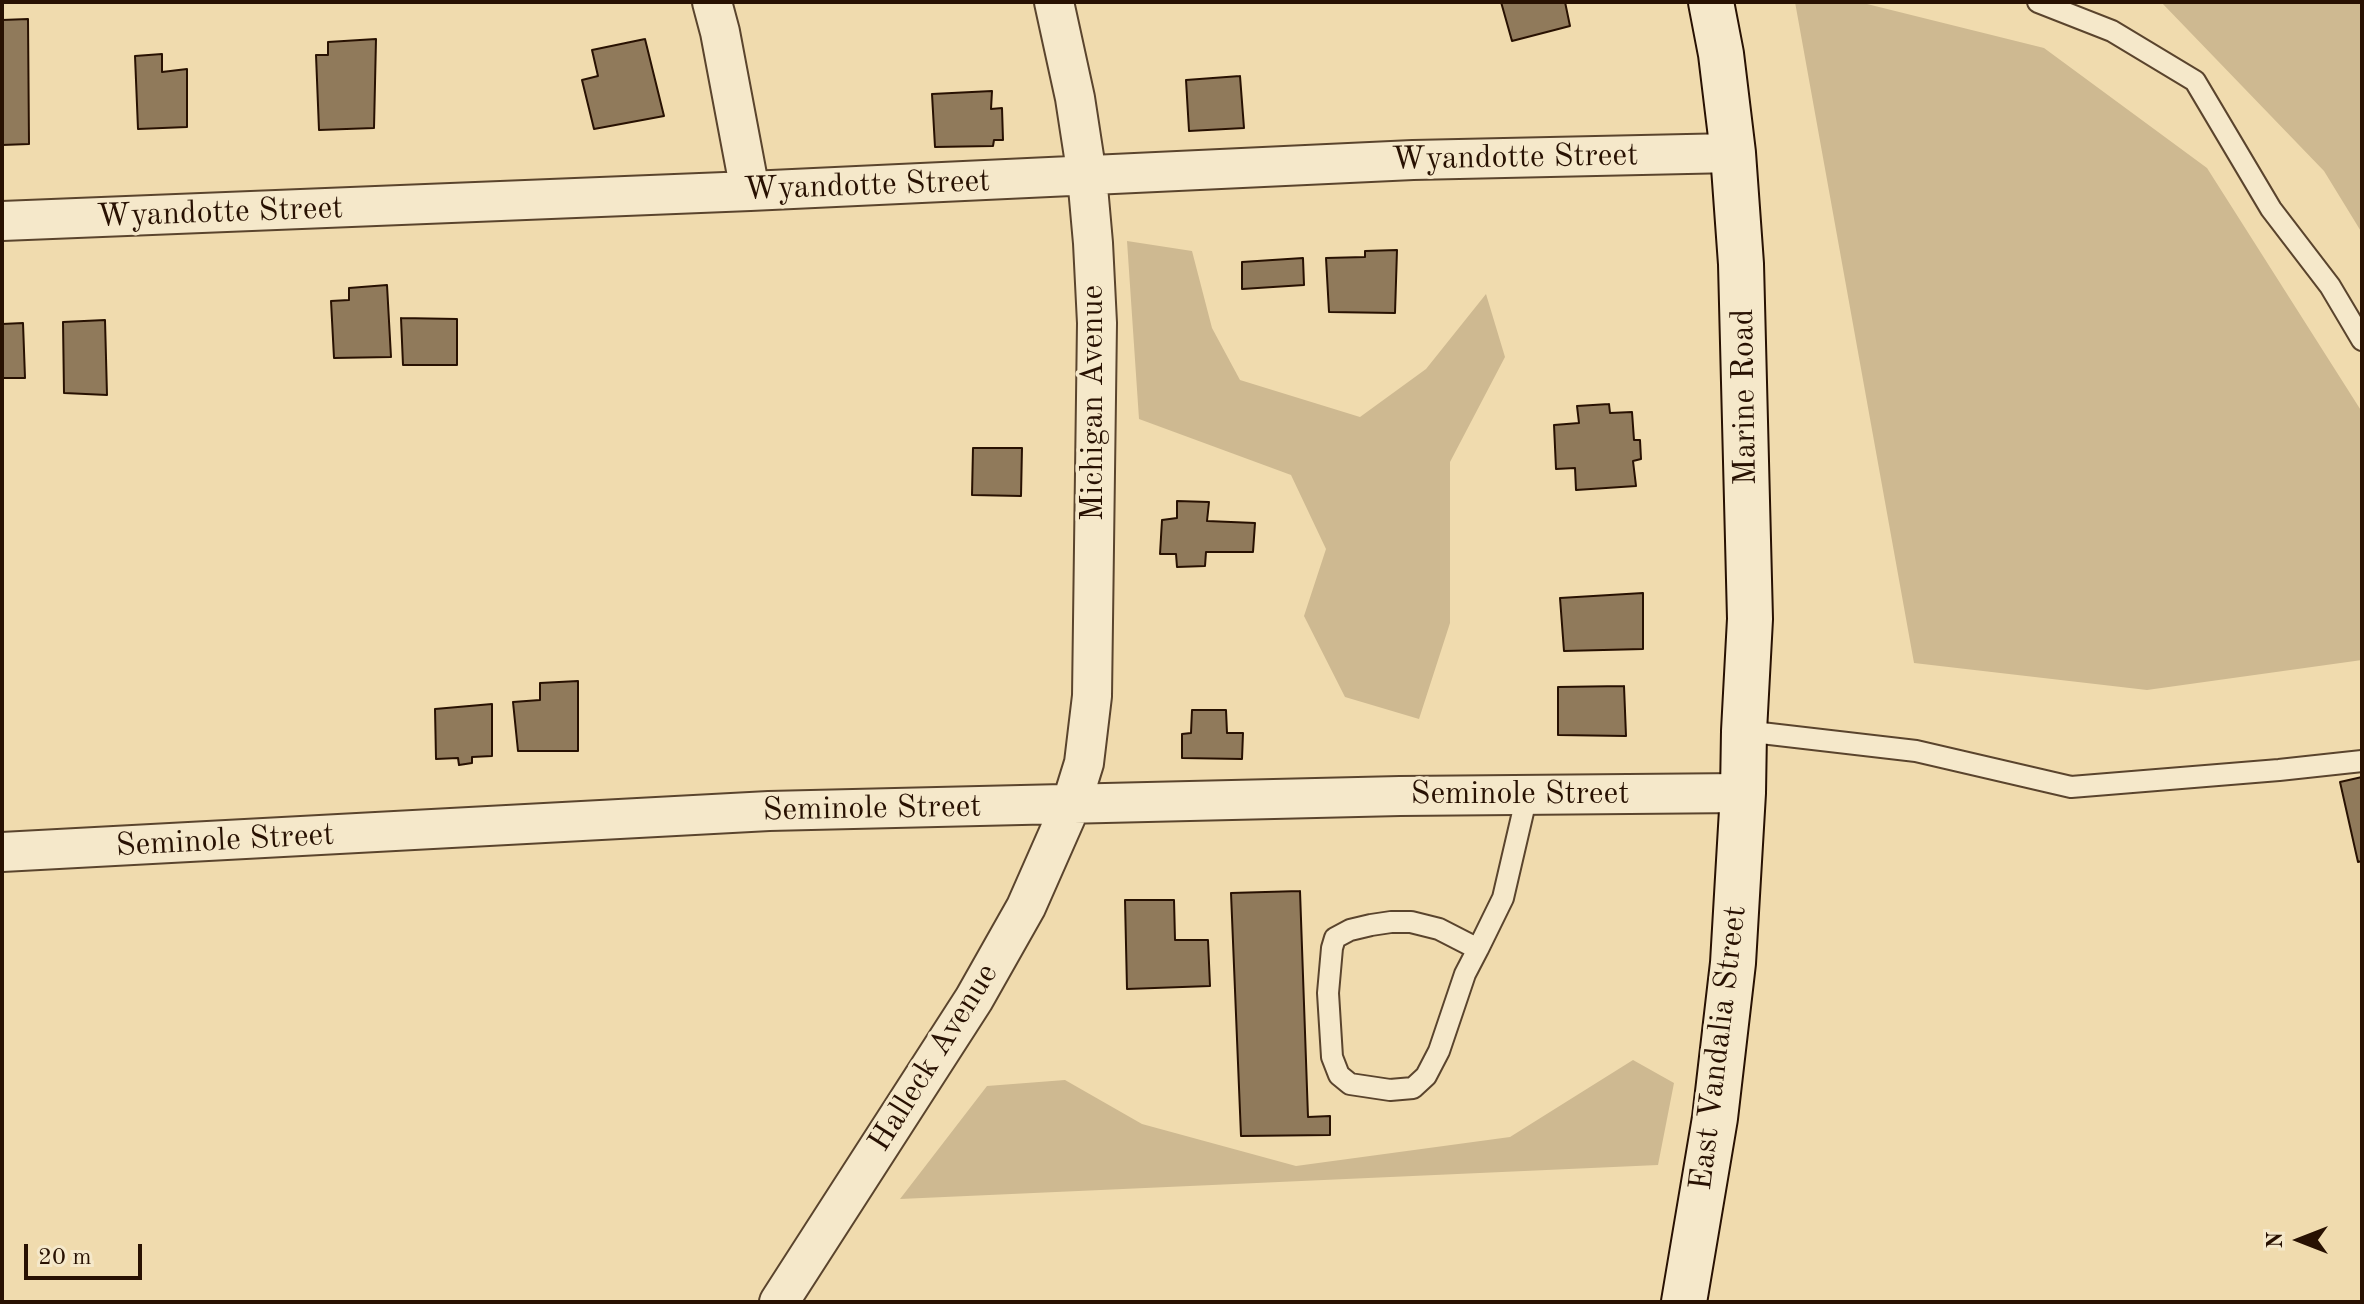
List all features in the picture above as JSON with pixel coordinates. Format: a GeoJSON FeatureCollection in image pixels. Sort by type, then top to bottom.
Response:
{"type":"FeatureCollection","features":[{"type":"Feature","properties":{"kind":"main road","name":"Marine Road"},"geometry":{"type":"LineString","coordinates":[[1711,2],[1733,153],[1741,264],[1750,619],[1743,793]]}},
{"type":"Feature","properties":{"kind":"main road","name":"East Vandalia Street"},"geometry":{"type":"LineString","coordinates":[[1684,1302],[1715,1118],[1733,963],[1743,793]]}},
{"type":"Feature","properties":{"kind":"street"},"geometry":{"type":"LineString","coordinates":[[712,2],[750,191]]}},
{"type":"Feature","properties":{"kind":"street","name":"Michigan Avenue"},"geometry":{"type":"LineString","coordinates":[[1054,2],[1075,98],[1087,176],[1097,323],[1092,696],[1084,763],[1071,805]]}},
{"type":"Feature","properties":{"kind":"street","name":"Wyandotte Street"},"geometry":{"type":"LineString","coordinates":[[2,221],[1413,160],[1733,153]]}},
{"type":"Feature","properties":{"kind":"street","name":"Seminole Street"},"geometry":{"type":"LineString","coordinates":[[2,852],[769,811],[1743,793]]}},
{"type":"Feature","properties":{"kind":"street","name":"Halleck Avenue"},"geometry":{"type":"LineString","coordinates":[[779,1302],[974,999],[1026,907],[1071,805]]}},
{"type":"Feature","properties":{"kind":"lane"},"geometry":{"type":"LineString","coordinates":[[2038,2],[2112,31],[2195,81],[2271,209],[2330,286],[2362,340]]}},
{"type":"Feature","properties":{"kind":"lane"},"geometry":{"type":"LineString","coordinates":[[1744,731],[1916,751],[2071,787],[2362,761]]}},
{"type":"Feature","properties":{"kind":"lane"},"geometry":{"type":"LineString","coordinates":[[1478,949],[1439,929],[1411,922],[1360,927],[1335,938],[1328,993],[1332,1057],[1339,1075],[1350,1084],[1390,1090],[1413,1088],[1426,1076],[1439,1051],[1465,974],[1478,949],[1503,898],[1527,795]]}},
{"type":"Feature","properties":{"kind":"shaded area"},"geometry":{"type":"Polygon","coordinates":[[[1795,2],[1859,2],[2044,48],[2207,168],[2362,412],[2362,660],[2147,690],[1914,663],[1795,2]]]}},
{"type":"Feature","properties":{"kind":"shaded area"},"geometry":{"type":"Polygon","coordinates":[[[2161,2],[2362,2],[2362,233],[2324,171],[2161,2]]]}},
{"type":"Feature","properties":{"kind":"shaded area"},"geometry":{"type":"Polygon","coordinates":[[[1127,241],[1192,251],[1212,328],[1240,380],[1360,417],[1426,369],[1486,294],[1505,357],[1450,462],[1450,623],[1419,719],[1345,697],[1304,616],[1326,549],[1291,475],[1139,419],[1127,241]]]}},
{"type":"Feature","properties":{"kind":"shaded area"},"geometry":{"type":"Polygon","coordinates":[[[1633,1060],[1674,1083],[1658,1165],[900,1199],[987,1086],[1065,1080],[1142,1124],[1296,1166],[1510,1137],[1633,1060]]]}},
{"type":"Feature","properties":{"kind":"building"},"geometry":{"type":"Polygon","coordinates":[[[1501,2],[1565,2],[1570,26],[1512,41],[1501,2]]]}},
{"type":"Feature","properties":{"kind":"building"},"geometry":{"type":"Polygon","coordinates":[[[28,19],[29,144],[2,145],[2,20],[28,19]]]}},
{"type":"Feature","properties":{"kind":"building"},"geometry":{"type":"Polygon","coordinates":[[[376,39],[374,128],[319,130],[316,55],[328,55],[328,42],[376,39]]]}},
{"type":"Feature","properties":{"kind":"building"},"geometry":{"type":"Polygon","coordinates":[[[645,39],[664,116],[594,129],[582,80],[598,76],[592,50],[645,39]]]}},
{"type":"Feature","properties":{"kind":"building"},"geometry":{"type":"Polygon","coordinates":[[[162,54],[162,72],[187,69],[187,127],[138,129],[135,56],[162,54]]]}},
{"type":"Feature","properties":{"kind":"building"},"geometry":{"type":"Polygon","coordinates":[[[1240,76],[1244,128],[1189,131],[1186,80],[1240,76]]]}},
{"type":"Feature","properties":{"kind":"building"},"geometry":{"type":"Polygon","coordinates":[[[992,91],[991,109],[1002,108],[1003,140],[994,140],[993,146],[935,147],[932,94],[992,91]]]}},
{"type":"Feature","properties":{"kind":"building"},"geometry":{"type":"Polygon","coordinates":[[[1397,250],[1395,313],[1329,312],[1326,258],[1365,257],[1365,251],[1397,250]]]}},
{"type":"Feature","properties":{"kind":"building"},"geometry":{"type":"Polygon","coordinates":[[[1303,258],[1304,285],[1242,289],[1242,262],[1303,258]]]}},
{"type":"Feature","properties":{"kind":"building"},"geometry":{"type":"Polygon","coordinates":[[[387,285],[391,357],[334,358],[331,301],[349,300],[349,288],[387,285]]]}},
{"type":"Feature","properties":{"kind":"building"},"geometry":{"type":"Polygon","coordinates":[[[401,318],[457,319],[457,365],[403,365],[401,318]]]}},
{"type":"Feature","properties":{"kind":"building"},"geometry":{"type":"Polygon","coordinates":[[[105,320],[107,395],[64,393],[63,322],[105,320]]]}},
{"type":"Feature","properties":{"kind":"building"},"geometry":{"type":"Polygon","coordinates":[[[23,323],[25,378],[2,378],[2,324],[23,323]]]}},
{"type":"Feature","properties":{"kind":"building"},"geometry":{"type":"Polygon","coordinates":[[[1609,404],[1610,413],[1632,412],[1634,440],[1640,440],[1641,459],[1633,461],[1636,486],[1576,490],[1575,468],[1556,469],[1554,425],[1579,423],[1577,406],[1609,404]]]}},
{"type":"Feature","properties":{"kind":"building"},"geometry":{"type":"Polygon","coordinates":[[[973,448],[1022,448],[1021,496],[972,495],[973,448]]]}},
{"type":"Feature","properties":{"kind":"building"},"geometry":{"type":"Polygon","coordinates":[[[1177,501],[1209,502],[1207,521],[1255,523],[1253,552],[1206,552],[1205,566],[1177,567],[1176,554],[1160,554],[1162,520],[1177,518],[1177,501]]]}},
{"type":"Feature","properties":{"kind":"building"},"geometry":{"type":"Polygon","coordinates":[[[1643,593],[1643,649],[1564,651],[1560,598],[1643,593]]]}},
{"type":"Feature","properties":{"kind":"building"},"geometry":{"type":"Polygon","coordinates":[[[578,681],[578,751],[518,751],[513,702],[540,700],[540,683],[578,681]]]}},
{"type":"Feature","properties":{"kind":"building"},"geometry":{"type":"Polygon","coordinates":[[[1624,686],[1626,736],[1558,735],[1558,687],[1624,686]]]}},
{"type":"Feature","properties":{"kind":"building"},"geometry":{"type":"Polygon","coordinates":[[[492,704],[492,756],[472,757],[472,763],[459,765],[458,758],[436,759],[435,709],[492,704]]]}},
{"type":"Feature","properties":{"kind":"building"},"geometry":{"type":"Polygon","coordinates":[[[1192,710],[1226,710],[1227,733],[1243,733],[1242,759],[1182,758],[1182,734],[1191,733],[1192,710]]]}},
{"type":"Feature","properties":{"kind":"building"},"geometry":{"type":"Polygon","coordinates":[[[2362,777],[2362,861],[2358,862],[2340,782],[2362,777]]]}},
{"type":"Feature","properties":{"kind":"building"},"geometry":{"type":"Polygon","coordinates":[[[1300,891],[1308,1117],[1330,1116],[1330,1135],[1241,1136],[1231,893],[1300,891]]]}},
{"type":"Feature","properties":{"kind":"building"},"geometry":{"type":"Polygon","coordinates":[[[1125,900],[1174,900],[1175,940],[1208,940],[1210,986],[1127,989],[1125,900]]]}}]}
